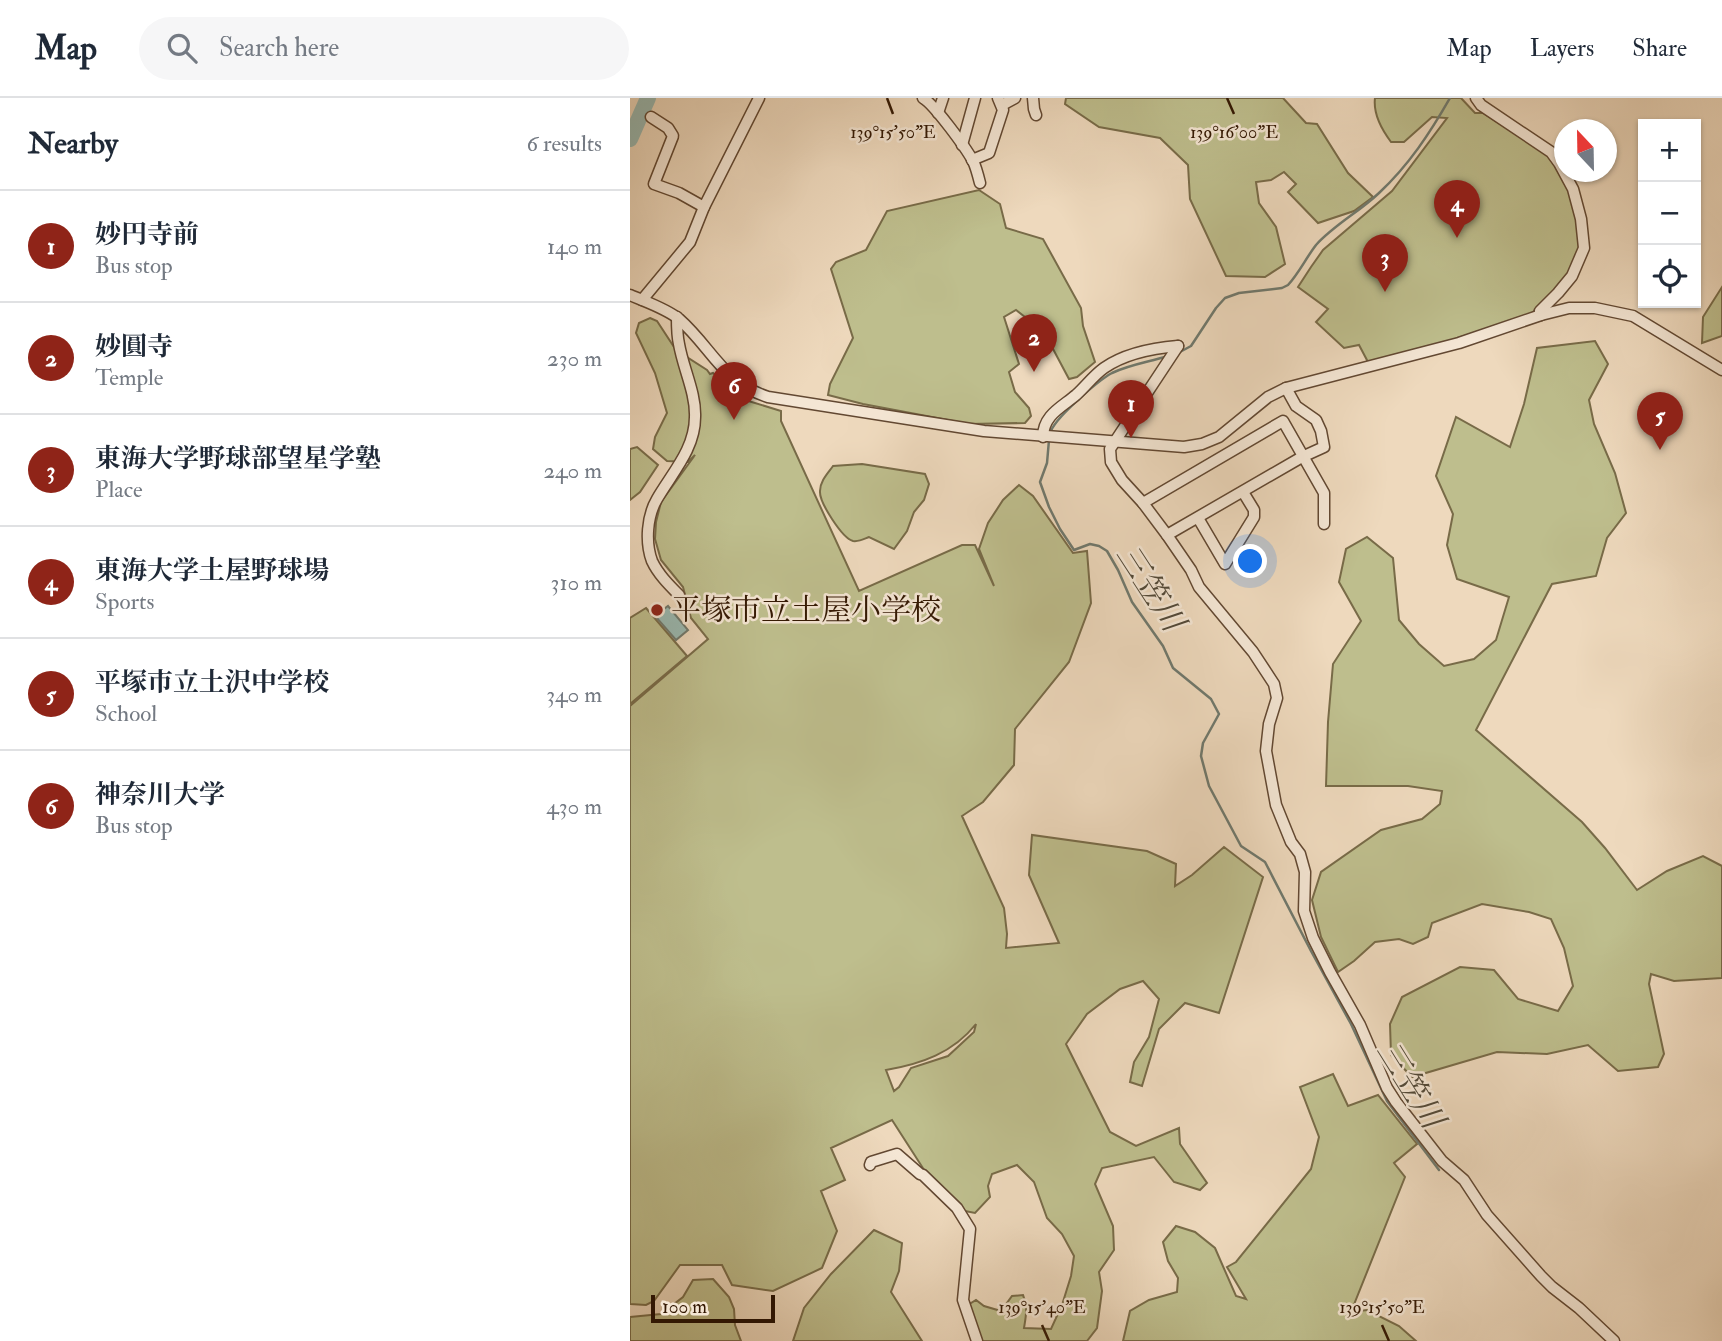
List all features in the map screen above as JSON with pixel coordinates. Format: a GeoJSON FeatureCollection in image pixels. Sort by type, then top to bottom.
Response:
{"type":"FeatureCollection","features":[{"type":"Feature","properties":{"kind":"street"},"geometry":{"type":"LineString","coordinates":[[642,300],[690,242],[704,207],[759,98]]}},
{"type":"Feature","properties":{"kind":"street"},"geometry":{"type":"LineString","coordinates":[[923,98],[939,113],[962,145],[972,160],[980,183]]}},
{"type":"Feature","properties":{"kind":"street"},"geometry":{"type":"LineString","coordinates":[[939,113],[943,98]]}},
{"type":"Feature","properties":{"kind":"street"},"geometry":{"type":"LineString","coordinates":[[962,145],[975,98]]}},
{"type":"Feature","properties":{"kind":"street"},"geometry":{"type":"LineString","coordinates":[[972,160],[989,153],[1003,110],[1000,101],[1015,98]]}},
{"type":"Feature","properties":{"kind":"street"},"geometry":{"type":"LineString","coordinates":[[1033,98],[1036,115]]}},
{"type":"Feature","properties":{"kind":"street"},"geometry":{"type":"LineString","coordinates":[[1476,98],[1480,105],[1550,152],[1573,190],[1581,219],[1584,248],[1572,276],[1540,311],[1541,315]]}},
{"type":"Feature","properties":{"kind":"street"},"geometry":{"type":"LineString","coordinates":[[652,117],[668,128],[673,136],[654,184],[679,193],[704,207]]}},
{"type":"Feature","properties":{"kind":"street"},"geometry":{"type":"LineString","coordinates":[[630,295],[677,317],[726,372],[750,391],[768,397],[984,431],[1184,447],[1219,437],[1268,397],[1286,388],[1459,344],[1569,308],[1595,308],[1633,316],[1722,370]]}},
{"type":"Feature","properties":{"kind":"street"},"geometry":{"type":"LineString","coordinates":[[677,317],[679,344],[696,416],[694,433],[679,467],[655,501],[649,523],[648,543],[653,561],[664,579],[679,595]]}},
{"type":"Feature","properties":{"kind":"street"},"geometry":{"type":"LineString","coordinates":[[1049,437],[1043,431],[1048,419],[1107,366],[1131,355],[1178,346],[1110,449],[1111,462],[1122,480],[1167,535],[1199,587],[1253,652],[1276,690],[1278,698],[1269,724],[1266,751],[1279,812],[1306,872],[1304,911],[1313,938],[1360,1025],[1387,1088],[1396,1102],[1442,1161],[1464,1180],[1487,1215],[1541,1276],[1614,1341]]}},
{"type":"Feature","properties":{"kind":"street"},"geometry":{"type":"LineString","coordinates":[[1167,535],[1324,447],[1316,420],[1296,407],[1286,388]]}},
{"type":"Feature","properties":{"kind":"street"},"geometry":{"type":"LineString","coordinates":[[1143,503],[1283,421],[1324,493],[1324,524]]}},
{"type":"Feature","properties":{"kind":"street"},"geometry":{"type":"LineString","coordinates":[[1198,518],[1225,564],[1254,517],[1254,510],[1244,492]]}},
{"type":"Feature","properties":{"kind":"street"},"geometry":{"type":"LineString","coordinates":[[870,1165],[897,1154],[957,1208],[970,1229],[963,1300],[976,1341]]}},
{"type":"Feature","properties":{"kind":"green space"},"geometry":{"type":"Polygon","coordinates":[[[1066,98],[1283,98],[1306,123],[1317,124],[1348,173],[1373,197],[1354,211],[1318,223],[1288,192],[1296,184],[1284,172],[1271,180],[1256,182],[1259,203],[1276,227],[1285,264],[1265,277],[1226,276],[1190,199],[1188,165],[1160,138],[1099,127],[1065,104],[1066,98]]]}},
{"type":"Feature","properties":{"kind":"green space"},"geometry":{"type":"Polygon","coordinates":[[[1375,98],[1461,98],[1475,113],[1483,113],[1547,154],[1554,164],[1554,182],[1567,184],[1578,225],[1579,250],[1568,274],[1556,290],[1531,314],[1449,341],[1368,362],[1359,345],[1344,348],[1316,322],[1328,309],[1298,287],[1323,250],[1392,191],[1447,118],[1432,117],[1404,142],[1391,142],[1375,110],[1375,98]]]}},
{"type":"Feature","properties":{"kind":"green space"},"geometry":{"type":"Polygon","coordinates":[[[979,190],[1000,204],[1006,228],[1043,239],[1081,308],[1083,326],[1095,362],[1077,377],[1069,379],[1044,332],[1016,310],[1004,317],[1019,364],[1009,372],[1015,392],[1029,408],[1031,416],[1025,423],[969,424],[828,395],[830,384],[853,338],[831,269],[836,262],[866,250],[887,211],[979,190]]]}},
{"type":"Feature","properties":{"kind":"green space"},"geometry":{"type":"Polygon","coordinates":[[[1722,287],[1722,336],[1702,343],[1703,317],[1722,287]]]}},
{"type":"Feature","properties":{"kind":"green space"},"geometry":{"type":"Polygon","coordinates":[[[650,318],[657,321],[676,350],[710,374],[713,373],[742,399],[781,411],[781,421],[859,591],[962,545],[975,545],[994,586],[979,549],[988,523],[1003,500],[1019,485],[1033,496],[1073,553],[1087,551],[1091,603],[1069,662],[1015,729],[1014,765],[983,802],[962,816],[1004,908],[1006,948],[1059,943],[1029,875],[1032,835],[1147,851],[1176,864],[1175,886],[1224,847],[1263,877],[1219,1013],[1185,1003],[1159,1029],[1142,1086],[1130,1082],[1134,1062],[1149,1037],[1159,999],[1143,981],[1120,989],[1087,1014],[1066,1044],[1110,1132],[1136,1146],[1179,1128],[1180,1144],[1207,1183],[1200,1190],[1174,1182],[1154,1157],[1102,1168],[1095,1184],[1113,1226],[1114,1250],[1099,1272],[1102,1291],[1097,1328],[1087,1341],[978,1341],[968,1305],[976,1300],[984,1306],[1001,1311],[1012,1296],[1023,1295],[1026,1308],[1024,1328],[1051,1329],[1062,1305],[1074,1256],[1062,1234],[1047,1218],[1034,1182],[1017,1165],[992,1174],[988,1186],[990,1197],[975,1213],[960,1210],[928,1176],[892,1120],[831,1148],[845,1180],[821,1191],[837,1231],[822,1268],[773,1291],[732,1285],[722,1265],[680,1265],[654,1301],[646,1305],[630,1304],[630,706],[708,639],[691,618],[683,587],[661,560],[655,539],[661,502],[695,455],[688,462],[667,461],[653,449],[655,437],[667,413],[655,373],[636,333],[639,323],[650,318]],[[976,1024],[957,1043],[936,1056],[886,1070],[894,1091],[911,1068],[948,1056],[974,1032],[976,1024]]]}},
{"type":"Feature","properties":{"kind":"green space"},"geometry":{"type":"Polygon","coordinates":[[[1595,341],[1608,364],[1589,400],[1594,424],[1615,473],[1626,513],[1607,538],[1596,576],[1552,584],[1476,730],[1582,822],[1637,890],[1667,871],[1703,856],[1722,866],[1722,978],[1674,981],[1651,974],[1649,984],[1664,1054],[1658,1067],[1618,1071],[1588,1045],[1547,1054],[1497,1052],[1412,1077],[1391,1055],[1390,1024],[1402,997],[1460,967],[1494,970],[1518,999],[1558,1011],[1573,986],[1564,948],[1551,919],[1529,912],[1482,904],[1432,923],[1428,937],[1413,944],[1399,939],[1375,942],[1338,972],[1321,937],[1312,900],[1321,872],[1381,830],[1422,819],[1440,804],[1442,791],[1408,786],[1326,786],[1333,664],[1361,621],[1339,582],[1346,549],[1367,537],[1393,558],[1399,620],[1419,644],[1444,666],[1474,659],[1496,640],[1509,597],[1457,579],[1447,545],[1453,514],[1436,476],[1456,417],[1510,447],[1524,404],[1537,348],[1595,341]]]}},
{"type":"Feature","properties":{"kind":"green space"},"geometry":{"type":"Polygon","coordinates":[[[637,447],[658,465],[640,492],[630,500],[630,449],[637,447]]]}},
{"type":"Feature","properties":{"kind":"green space"},"geometry":{"type":"Polygon","coordinates":[[[862,464],[925,474],[929,484],[924,500],[914,512],[907,531],[894,549],[869,537],[857,541],[848,538],[837,527],[823,503],[820,487],[833,466],[862,464]]]}},
{"type":"Feature","properties":{"kind":"green space"},"geometry":{"type":"Polygon","coordinates":[[[646,608],[687,656],[630,704],[630,618],[646,608]]]}},
{"type":"Feature","properties":{"kind":"green space"},"geometry":{"type":"Polygon","coordinates":[[[1333,1074],[1348,1106],[1378,1095],[1417,1144],[1394,1163],[1405,1177],[1351,1312],[1367,1310],[1399,1326],[1416,1341],[1123,1341],[1130,1311],[1149,1300],[1177,1292],[1178,1278],[1168,1261],[1163,1242],[1176,1226],[1195,1232],[1215,1248],[1236,1296],[1246,1299],[1227,1267],[1236,1262],[1311,1169],[1319,1137],[1300,1087],[1333,1074]]]}},
{"type":"Feature","properties":{"kind":"green space"},"geometry":{"type":"Polygon","coordinates":[[[874,1230],[902,1243],[899,1271],[891,1292],[922,1341],[793,1341],[804,1308],[831,1274],[874,1230]]]}},
{"type":"Feature","properties":{"kind":"green space"},"geometry":{"type":"Polygon","coordinates":[[[713,1279],[729,1297],[741,1341],[630,1341],[630,1317],[661,1314],[683,1297],[693,1280],[713,1279]]]}},
{"type":"Feature","properties":{"kind":"water"},"geometry":{"type":"Polygon","coordinates":[[[668,606],[688,630],[676,640],[655,616],[668,606]]]}},
{"type":"Feature","properties":{"kind":"waterway"},"geometry":{"type":"LineString","coordinates":[[630,139],[648,98]]}},
{"type":"Feature","properties":{"kind":"waterway","name":"三笠川"},"geometry":{"type":"LineString","coordinates":[[1178,353],[1191,346],[1225,298],[1288,285],[1316,245],[1371,200],[1400,171],[1427,136],[1450,98]]}},
{"type":"Feature","properties":{"kind":"waterway","name":"三笠川"},"geometry":{"type":"LineString","coordinates":[[1050,434],[1067,410],[1106,377],[1125,368],[1165,357]]}},
{"type":"Feature","properties":{"kind":"waterway","name":"三笠川"},"geometry":{"type":"LineString","coordinates":[[1049,440],[1047,463],[1040,482],[1060,529],[1074,550],[1090,544],[1107,551],[1132,602],[1163,646],[1173,668],[1211,699],[1219,714],[1203,743],[1201,756],[1209,786],[1241,846],[1265,862],[1351,1024],[1387,1101],[1439,1170]]}},
{"type":"Feature","properties":{"kind":"place","name":"東海大学土屋野球場"},"geometry":{"type":"Point","coordinates":[1457,238]}},
{"type":"Feature","properties":{"kind":"place","name":"東海大学野球部望星学塾"},"geometry":{"type":"Point","coordinates":[1385,292]}},
{"type":"Feature","properties":{"kind":"place","name":"妙圓寺"},"geometry":{"type":"Point","coordinates":[1034,372]}},
{"type":"Feature","properties":{"kind":"place","name":"神奈川大学"},"geometry":{"type":"Point","coordinates":[734,420]}},
{"type":"Feature","properties":{"kind":"place","name":"妙円寺前"},"geometry":{"type":"Point","coordinates":[1131,438]}},
{"type":"Feature","properties":{"kind":"place","name":"平塚市立土沢中学校"},"geometry":{"type":"Point","coordinates":[1660,450]}},
{"type":"Feature","properties":{"kind":"place","name":"平塚市立土屋小学校"},"geometry":{"type":"Point","coordinates":[657,610]}}]}
